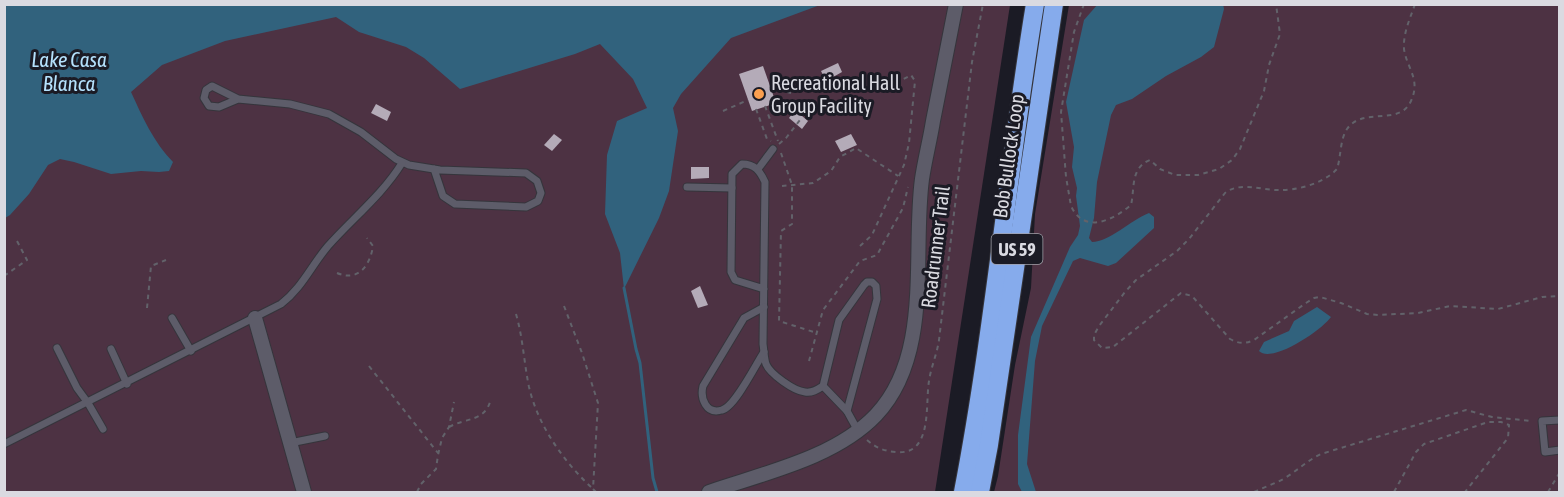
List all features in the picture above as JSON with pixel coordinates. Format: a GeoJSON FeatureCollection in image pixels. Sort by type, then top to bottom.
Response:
{"type":"FeatureCollection","features":[{"type":"Feature","properties":{"kind":"highway","name":"Bob Bullock Loop"},"geometry":{"type":"LineString","coordinates":[[963,492],[1035,4]]}},
{"type":"Feature","properties":{"kind":"highway","name":"Bob Bullock Loop"},"geometry":{"type":"LineString","coordinates":[[980,492],[989,445],[1054,4]]}},
{"type":"Feature","properties":{"kind":"street"},"geometry":{"type":"LineString","coordinates":[[709,492],[823,452],[860,433],[891,395],[902,372],[909,348],[916,308],[922,178],[956,4]]}},
{"type":"Feature","properties":{"kind":"street"},"geometry":{"type":"LineString","coordinates":[[255,318],[304,492]]}},
{"type":"Feature","properties":{"kind":"lane"},"geometry":{"type":"LineString","coordinates":[[238,99],[216,108],[209,106],[204,98],[206,90],[212,86],[238,99],[283,103],[329,114],[360,132],[402,163],[434,170],[526,173],[534,177],[539,184],[540,197],[534,204],[526,207],[455,204],[443,196],[434,170]]}},
{"type":"Feature","properties":{"kind":"lane"},"geometry":{"type":"LineString","coordinates":[[758,169],[776,147]]}},
{"type":"Feature","properties":{"kind":"lane"},"geometry":{"type":"LineString","coordinates":[[4,444],[127,384],[281,304],[296,291],[320,256],[392,178],[402,163]]}},
{"type":"Feature","properties":{"kind":"lane"},"geometry":{"type":"LineString","coordinates":[[764,289],[735,280],[730,272],[732,174],[742,164],[749,164],[758,169],[765,182],[764,351],[766,364],[769,369],[795,389],[808,393],[823,387]]}},
{"type":"Feature","properties":{"kind":"lane"},"geometry":{"type":"LineString","coordinates":[[687,188],[732,188]]}},
{"type":"Feature","properties":{"kind":"lane"},"geometry":{"type":"LineString","coordinates":[[823,387],[840,317],[864,285],[872,282],[876,286],[877,299],[847,411]]}},
{"type":"Feature","properties":{"kind":"lane"},"geometry":{"type":"LineString","coordinates":[[764,307],[744,318],[738,327],[703,386],[702,398],[705,405],[719,411],[729,406],[764,351]]}},
{"type":"Feature","properties":{"kind":"lane"},"geometry":{"type":"LineString","coordinates":[[172,318],[192,351]]}},
{"type":"Feature","properties":{"kind":"lane"},"geometry":{"type":"LineString","coordinates":[[57,348],[77,388],[103,429]]}},
{"type":"Feature","properties":{"kind":"lane"},"geometry":{"type":"LineString","coordinates":[[111,349],[127,384]]}},
{"type":"Feature","properties":{"kind":"lane"},"geometry":{"type":"LineString","coordinates":[[823,387],[847,411],[860,433]]}},
{"type":"Feature","properties":{"kind":"lane"},"geometry":{"type":"LineString","coordinates":[[1560,420],[1542,421],[1545,452],[1560,450]]}},
{"type":"Feature","properties":{"kind":"lane"},"geometry":{"type":"LineString","coordinates":[[290,443],[325,436]]}},
{"type":"Feature","properties":{"kind":"path","name":"Roadrunner Trail"},"geometry":{"type":"LineString","coordinates":[[860,433],[875,447],[886,451],[913,450],[921,441],[929,379],[939,340],[971,70],[983,4]]}},
{"type":"Feature","properties":{"kind":"path"},"geometry":{"type":"LineString","coordinates":[[1084,4],[1074,32],[1061,112],[1071,206],[1076,216],[1085,222],[1094,222],[1114,216],[1131,205],[1135,172],[1142,163],[1150,160],[1160,169],[1174,175],[1198,175],[1220,169],[1232,160],[1240,149],[1264,91],[1269,64],[1280,34],[1276,4]]}},
{"type":"Feature","properties":{"kind":"path"},"geometry":{"type":"LineString","coordinates":[[1415,4],[1404,38],[1406,59],[1415,82],[1407,108],[1397,115],[1366,117],[1352,124],[1346,130],[1337,169],[1325,179],[1292,190],[1242,187],[1232,188],[1225,193],[1190,239],[1136,280],[1125,292],[1094,335],[1094,340],[1102,348],[1113,347],[1180,293],[1192,296],[1230,339],[1245,344],[1306,303],[1320,297],[1367,314],[1378,315],[1418,313],[1450,306],[1498,309],[1542,297],[1560,296]]}},
{"type":"Feature","properties":{"kind":"path"},"geometry":{"type":"LineString","coordinates":[[860,246],[872,235],[899,176],[909,143],[915,81],[911,75],[900,81]]}},
{"type":"Feature","properties":{"kind":"path"},"geometry":{"type":"LineString","coordinates":[[770,87],[791,93]]}},
{"type":"Feature","properties":{"kind":"path"},"geometry":{"type":"LineString","coordinates":[[723,111],[748,100]]}},
{"type":"Feature","properties":{"kind":"path"},"geometry":{"type":"LineString","coordinates":[[765,106],[776,147],[792,185],[792,225],[781,231],[779,321],[817,333]]}},
{"type":"Feature","properties":{"kind":"path"},"geometry":{"type":"LineString","coordinates":[[756,110],[766,139],[776,147]]}},
{"type":"Feature","properties":{"kind":"path"},"geometry":{"type":"LineString","coordinates":[[776,147],[800,120]]}},
{"type":"Feature","properties":{"kind":"path"},"geometry":{"type":"LineString","coordinates":[[782,186],[813,183],[831,171],[840,157],[856,148],[899,176]]}},
{"type":"Feature","properties":{"kind":"path"},"geometry":{"type":"LineString","coordinates":[[809,361],[823,310],[860,261],[877,255],[903,208],[908,184]]}},
{"type":"Feature","properties":{"kind":"path"},"geometry":{"type":"LineString","coordinates":[[337,273],[350,277],[356,275],[364,267],[372,250],[371,242],[367,238]]}},
{"type":"Feature","properties":{"kind":"path"},"geometry":{"type":"LineString","coordinates":[[4,276],[27,260],[16,239]]}},
{"type":"Feature","properties":{"kind":"path"},"geometry":{"type":"LineString","coordinates":[[147,308],[151,267],[166,260]]}},
{"type":"Feature","properties":{"kind":"path"},"geometry":{"type":"LineString","coordinates":[[564,306],[597,402],[592,489]]}},
{"type":"Feature","properties":{"kind":"path"},"geometry":{"type":"LineString","coordinates":[[516,314],[522,336],[529,388],[541,419],[557,448],[575,472],[596,492]]}},
{"type":"Feature","properties":{"kind":"path"},"geometry":{"type":"LineString","coordinates":[[369,366],[438,453]]}},
{"type":"Feature","properties":{"kind":"path"},"geometry":{"type":"LineString","coordinates":[[449,427],[483,415],[491,399]]}},
{"type":"Feature","properties":{"kind":"path"},"geometry":{"type":"LineString","coordinates":[[417,492],[421,483],[436,469],[442,438],[449,427],[454,402]]}},
{"type":"Feature","properties":{"kind":"path"},"geometry":{"type":"LineString","coordinates":[[1254,492],[1283,479],[1308,460],[1321,454],[1466,410],[1492,417],[1531,420]]}},
{"type":"Feature","properties":{"kind":"path"},"geometry":{"type":"LineString","coordinates":[[1394,492],[1416,452],[1424,444],[1488,422],[1501,422],[1509,425],[1508,438],[1465,492]]}},
{"type":"Feature","properties":{"kind":"path"},"geometry":{"type":"LineString","coordinates":[[1548,492],[1560,472]]}},
{"type":"Feature","properties":{"kind":"shaded area"},"geometry":{"type":"Polygon","coordinates":[[[5,5],[1010,5],[935,492],[5,492],[5,5]]]}},
{"type":"Feature","properties":{"kind":"shaded area"},"geometry":{"type":"Polygon","coordinates":[[[1069,5],[1559,5],[1559,492],[994,492],[1015,365],[1031,288],[1035,214],[1069,5]]]}},
{"type":"Feature","properties":{"kind":"water"},"geometry":{"type":"Polygon","coordinates":[[[1098,4],[1223,4],[1224,9],[1214,47],[1132,99],[1116,105],[1111,115],[1097,182],[1094,218],[1089,238],[1092,242],[1099,241],[1149,213],[1154,217],[1154,228],[1116,263],[1108,266],[1080,258],[1073,261],[1042,326],[1035,361],[1027,464],[1036,492],[1022,492],[1018,484],[1018,435],[1031,337],[1070,247],[1078,235],[1080,226],[1077,188],[1072,167],[1074,147],[1066,102],[1084,20],[1098,4]]]}},
{"type":"Feature","properties":{"kind":"water","name":"Lake Casa Blanca"},"geometry":{"type":"Polygon","coordinates":[[[4,5],[820,5],[731,38],[681,94],[673,108],[678,131],[669,191],[659,218],[624,289],[620,253],[605,214],[607,155],[617,121],[647,108],[633,79],[600,44],[575,54],[460,89],[424,58],[406,47],[359,32],[336,17],[225,41],[162,65],[131,92],[154,138],[173,162],[169,171],[111,174],[60,159],[48,165],[29,194],[5,218],[4,5]]]}},
{"type":"Feature","properties":{"kind":"water"},"geometry":{"type":"Polygon","coordinates":[[[1317,307],[1331,317],[1318,330],[1296,344],[1274,353],[1265,354],[1259,351],[1264,342],[1289,331],[1294,321],[1317,307]]]}},
{"type":"Feature","properties":{"kind":"building"},"geometry":{"type":"Polygon","coordinates":[[[838,63],[842,72],[826,81],[821,71],[838,63]]]}},
{"type":"Feature","properties":{"kind":"building","name":"Recreational Hall Group Facility"},"geometry":{"type":"Polygon","coordinates":[[[763,66],[776,103],[752,111],[739,74],[763,66]]]}},
{"type":"Feature","properties":{"kind":"building"},"geometry":{"type":"Polygon","coordinates":[[[376,104],[391,112],[387,121],[371,113],[376,104]]]}},
{"type":"Feature","properties":{"kind":"building"},"geometry":{"type":"Polygon","coordinates":[[[795,110],[808,121],[802,129],[789,118],[795,110]]]}},
{"type":"Feature","properties":{"kind":"building"},"geometry":{"type":"Polygon","coordinates":[[[554,134],[562,140],[552,151],[544,145],[554,134]]]}},
{"type":"Feature","properties":{"kind":"building"},"geometry":{"type":"Polygon","coordinates":[[[851,134],[857,145],[841,152],[835,141],[851,134]]]}},
{"type":"Feature","properties":{"kind":"building"},"geometry":{"type":"Polygon","coordinates":[[[691,167],[709,167],[709,178],[691,179],[691,167]]]}},
{"type":"Feature","properties":{"kind":"building"},"geometry":{"type":"Polygon","coordinates":[[[700,286],[708,305],[698,308],[691,291],[700,286]]]}},
{"type":"Feature","properties":{"kind":"waterway"},"geometry":{"type":"LineString","coordinates":[[624,288],[640,363],[653,478],[657,492]]}},
{"type":"Feature","properties":{"kind":"place","name":"Recreational Hall Group Facility"},"geometry":{"type":"Point","coordinates":[759,94]}}]}
